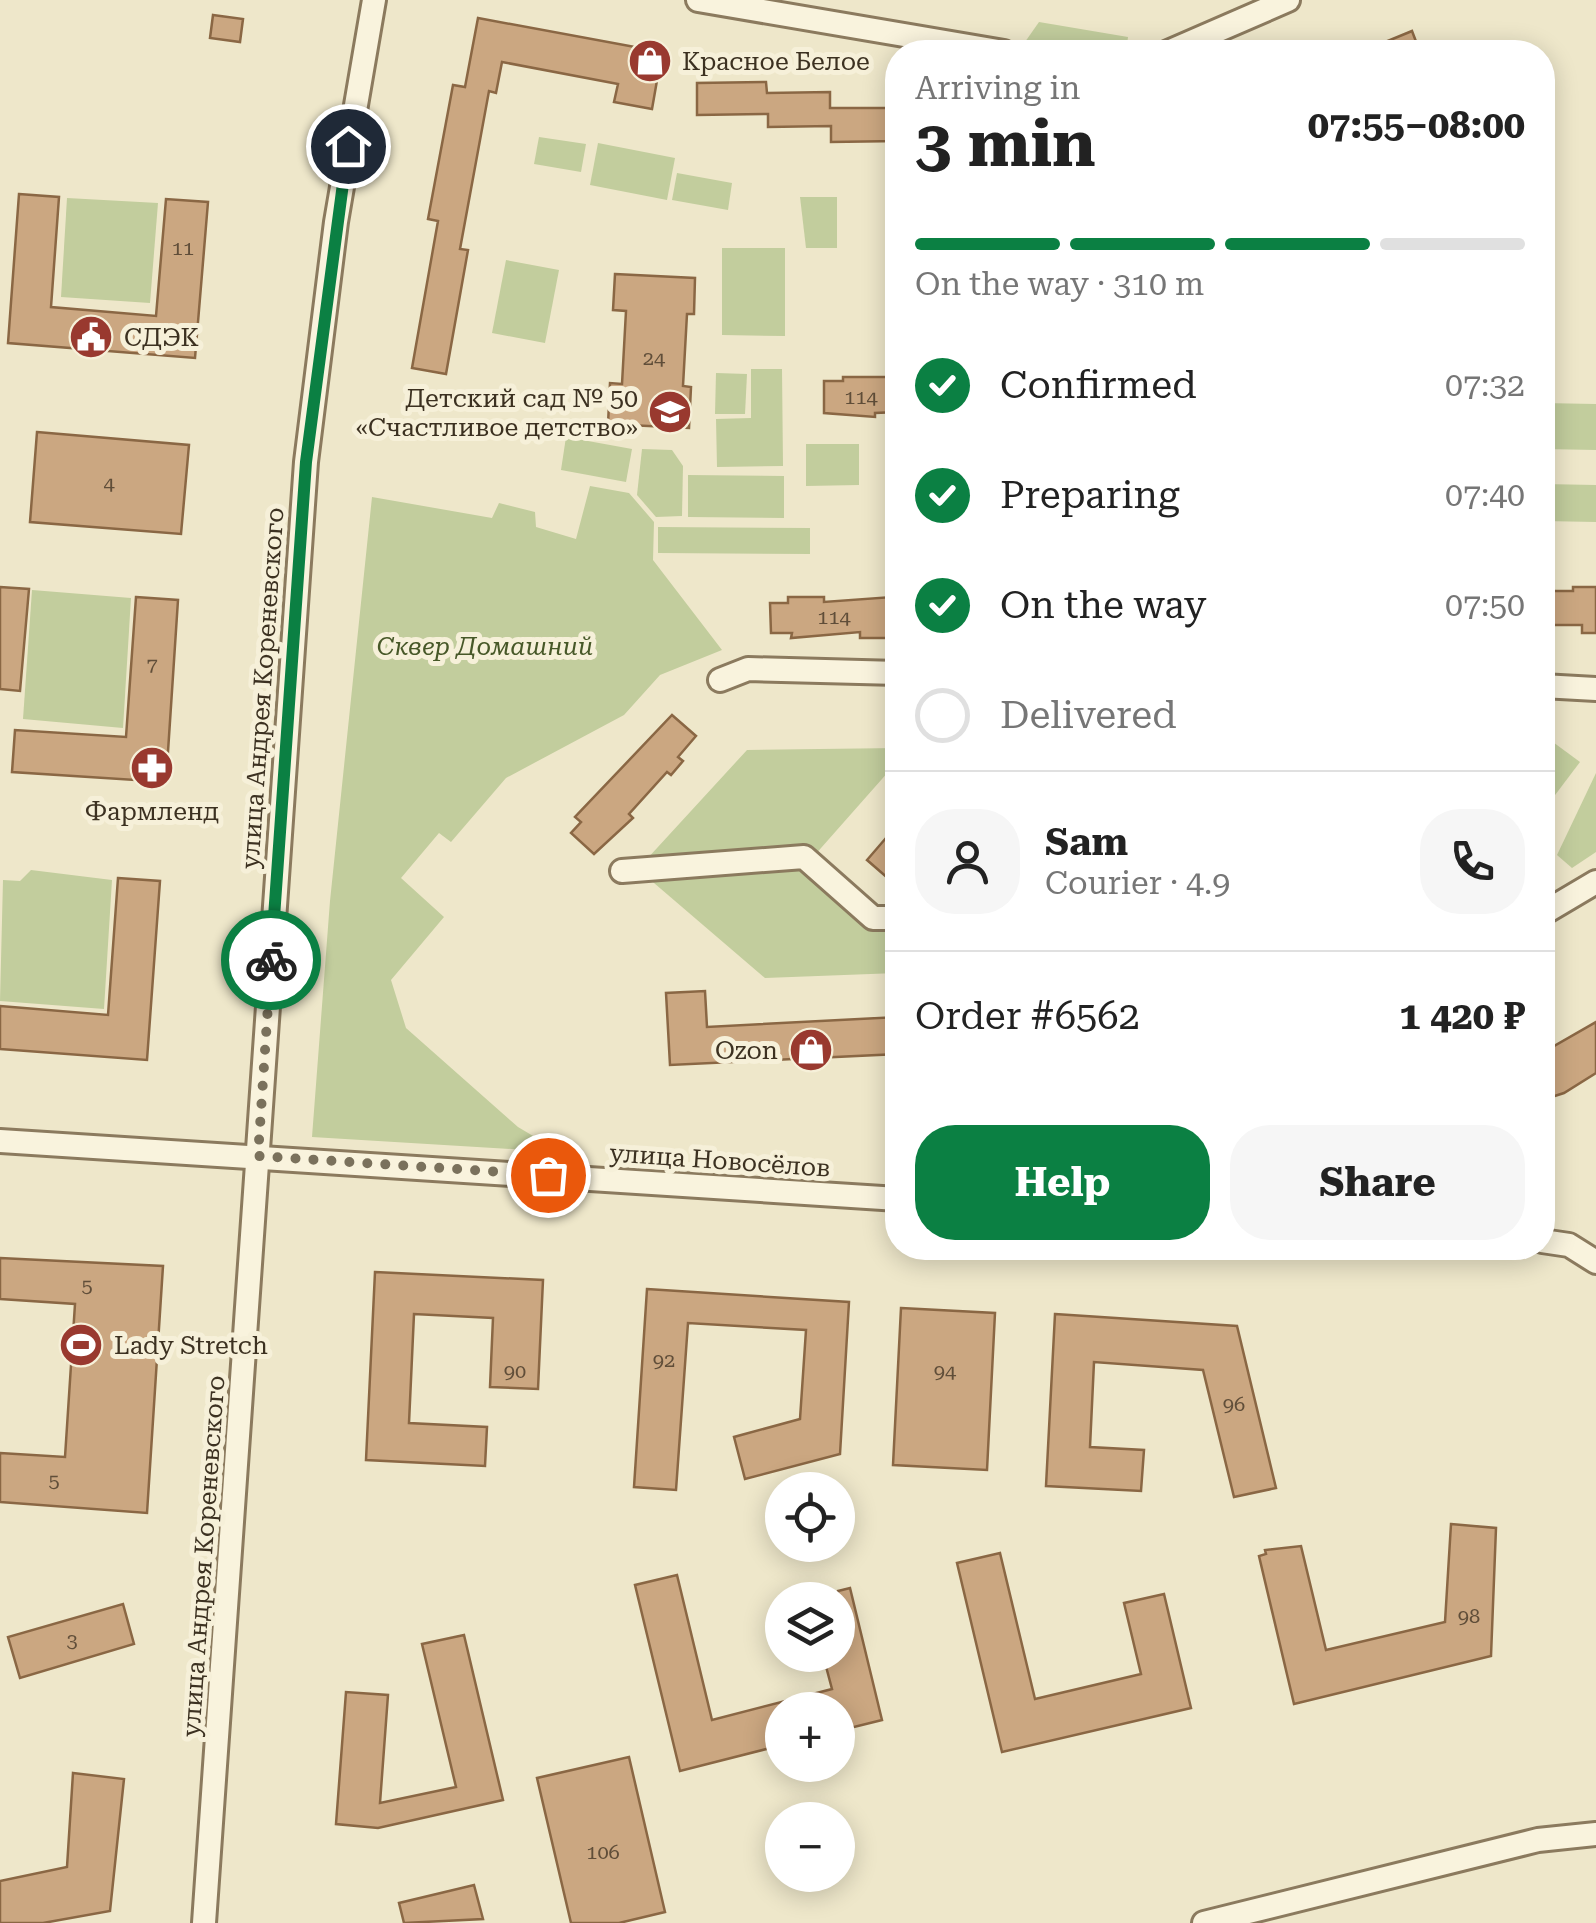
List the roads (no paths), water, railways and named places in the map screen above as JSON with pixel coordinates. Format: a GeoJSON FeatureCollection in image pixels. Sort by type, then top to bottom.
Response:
{"type":"FeatureCollection","features":[{"type":"Feature","properties":{"kind":"street","name":"улица Андрея Кореневского"},"geometry":{"type":"LineString","coordinates":[[204,1923],[306,462],[336,222],[374,0]]}},
{"type":"Feature","properties":{"kind":"street"},"geometry":{"type":"LineString","coordinates":[[698,0],[933,40]]}},
{"type":"Feature","properties":{"kind":"street"},"geometry":{"type":"LineString","coordinates":[[1196,40],[1288,0]]}},
{"type":"Feature","properties":{"kind":"street"},"geometry":{"type":"LineString","coordinates":[[720,680],[748,669],[885,673]]}},
{"type":"Feature","properties":{"kind":"street"},"geometry":{"type":"LineString","coordinates":[[1555,687],[1596,689]]}},
{"type":"Feature","properties":{"kind":"street"},"geometry":{"type":"LineString","coordinates":[[622,872],[804,857],[872,918],[885,918]]}},
{"type":"Feature","properties":{"kind":"street"},"geometry":{"type":"LineString","coordinates":[[1555,906],[1596,882]]}},
{"type":"Feature","properties":{"kind":"street","name":"улица Новосёлов"},"geometry":{"type":"LineString","coordinates":[[0,1141],[885,1198]]}},
{"type":"Feature","properties":{"kind":"street"},"geometry":{"type":"LineString","coordinates":[[1555,1243],[1569,1245],[1596,1262]]}},
{"type":"Feature","properties":{"kind":"street"},"geometry":{"type":"LineString","coordinates":[[1204,1923],[1538,1840],[1596,1834]]}},
{"type":"Feature","properties":{"kind":"place","name":"Красное Белое"},"geometry":{"type":"Point","coordinates":[650,61]}},
{"type":"Feature","properties":{"kind":"place","name":"СДЭК"},"geometry":{"type":"Point","coordinates":[91,337]}},
{"type":"Feature","properties":{"kind":"place","name":"Детский сад № 50 «Счастливое детство»"},"geometry":{"type":"Point","coordinates":[670,412]}},
{"type":"Feature","properties":{"kind":"place","name":"Фармленд"},"geometry":{"type":"Point","coordinates":[152,768]}},
{"type":"Feature","properties":{"kind":"place","name":"Ozon"},"geometry":{"type":"Point","coordinates":[811,1050]}},
{"type":"Feature","properties":{"kind":"place","name":"Lady Stretch"},"geometry":{"type":"Point","coordinates":[81,1345]}},
{"type":"Feature","properties":{"kind":"park label","name":"Сквер Домашний"},"geometry":{"type":"Point","coordinates":[485,646]}}]}
